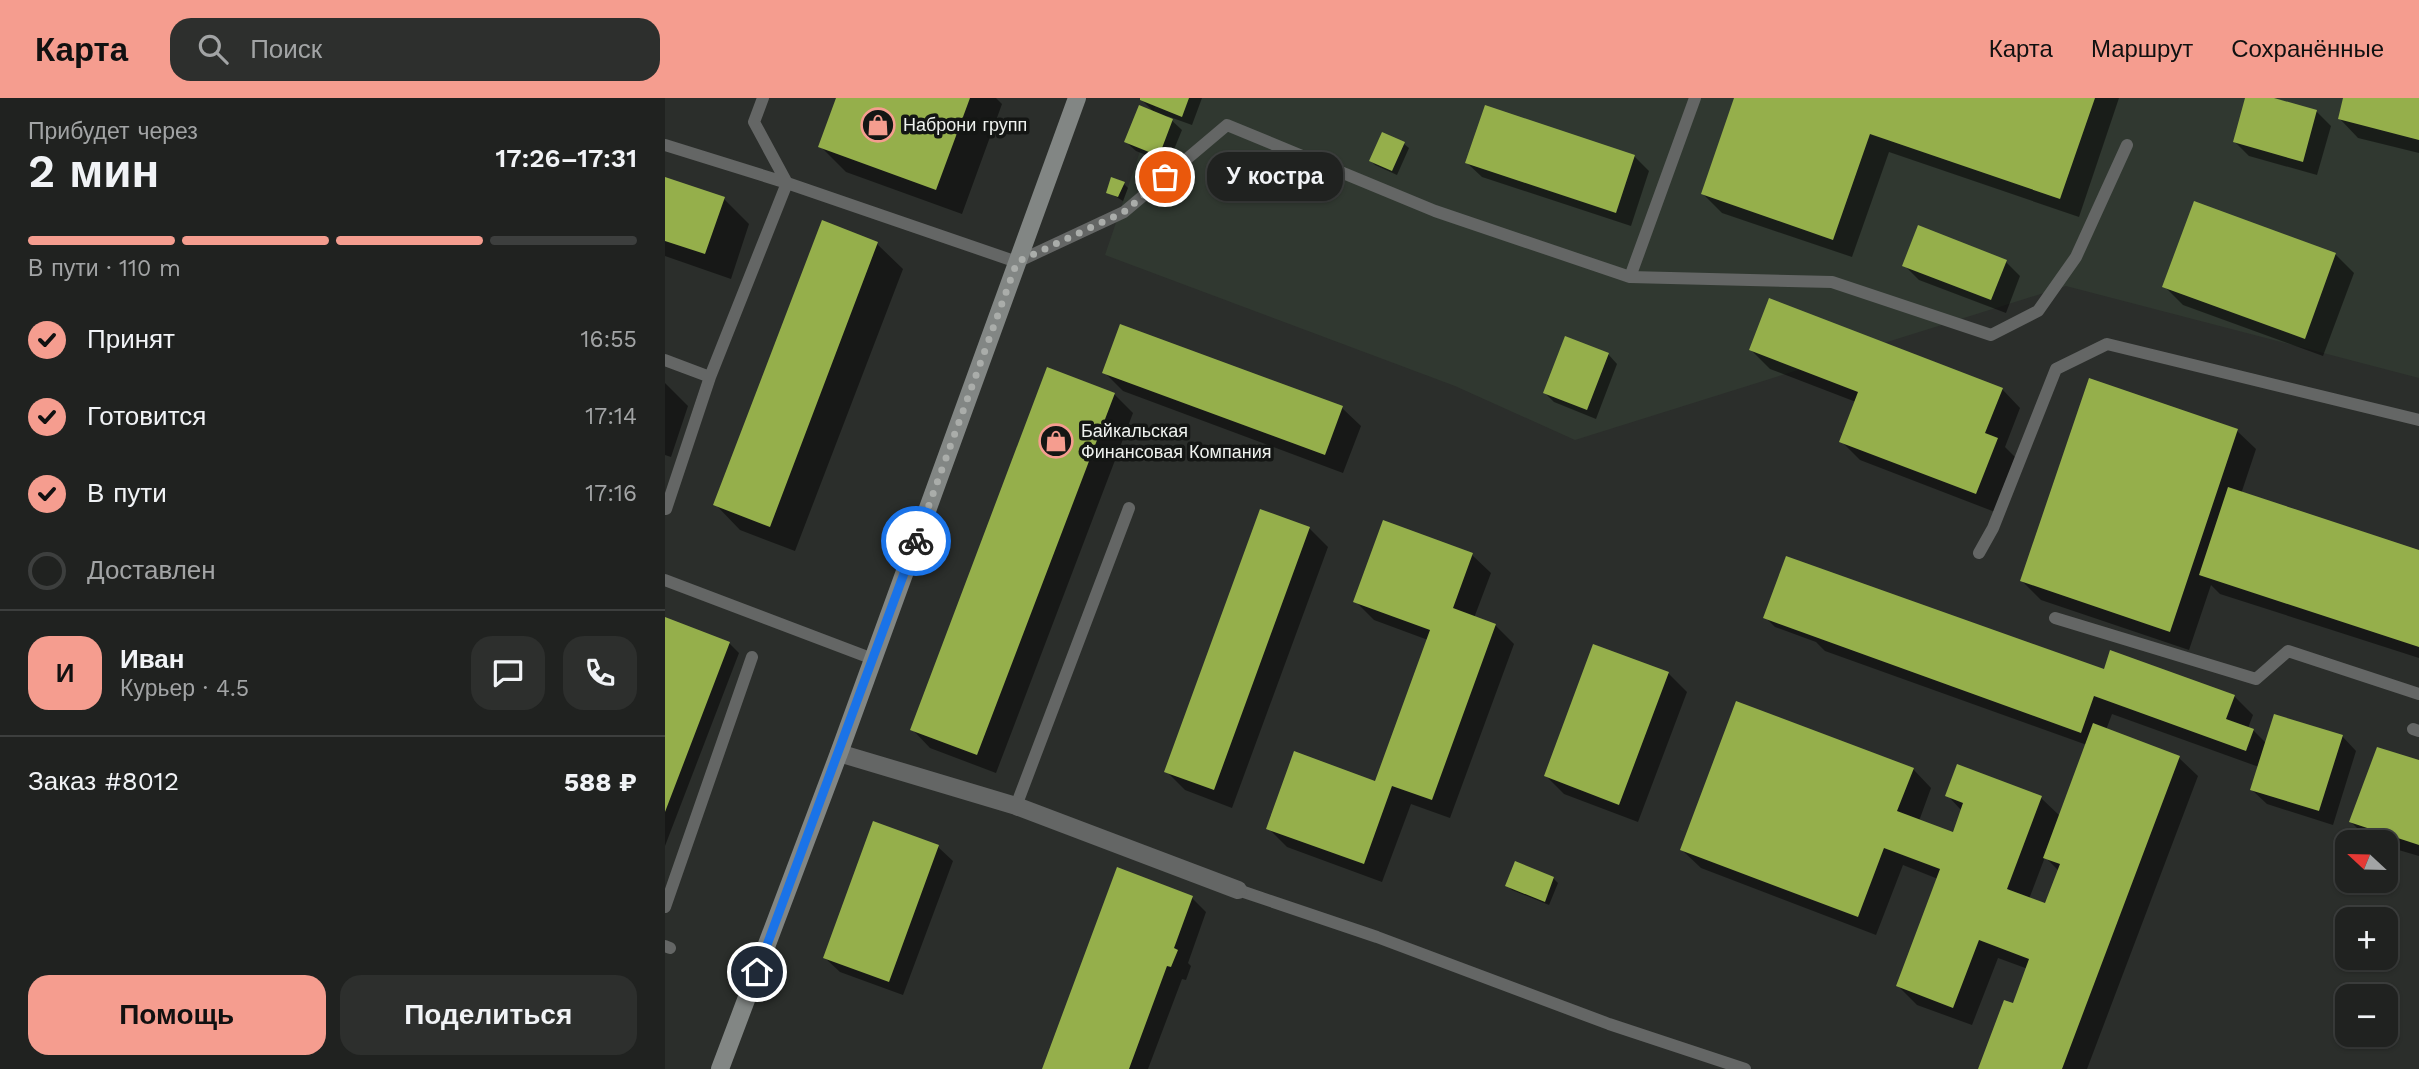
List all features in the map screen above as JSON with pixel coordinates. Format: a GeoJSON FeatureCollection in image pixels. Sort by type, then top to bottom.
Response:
{"type":"FeatureCollection","features":[{"type":"Feature","properties":{"kind":"main road"},"geometry":{"type":"LineString","coordinates":[[720,1069],[839,753],[1077,98]]}},
{"type":"Feature","properties":{"kind":"street"},"geometry":{"type":"LineString","coordinates":[[839,753],[1016,806],[1238,890]]}},
{"type":"Feature","properties":{"kind":"lane"},"geometry":{"type":"LineString","coordinates":[[763,98],[754,122],[787,183]]}},
{"type":"Feature","properties":{"kind":"lane"},"geometry":{"type":"LineString","coordinates":[[1630,277],[1695,98]]}},
{"type":"Feature","properties":{"kind":"lane"},"geometry":{"type":"LineString","coordinates":[[665,145],[787,183],[1017,262],[1124,212],[1227,125],[1435,211],[1630,277],[1832,282],[1991,335],[2038,311],[2069,268],[2127,145]]}},
{"type":"Feature","properties":{"kind":"lane"},"geometry":{"type":"LineString","coordinates":[[666,509],[710,377],[787,183]]}},
{"type":"Feature","properties":{"kind":"lane"},"geometry":{"type":"LineString","coordinates":[[1979,553],[1993,528],[2056,369],[2107,344],[2419,420]]}},
{"type":"Feature","properties":{"kind":"lane"},"geometry":{"type":"LineString","coordinates":[[665,360],[710,377]]}},
{"type":"Feature","properties":{"kind":"lane"},"geometry":{"type":"LineString","coordinates":[[1016,806],[1129,508]]}},
{"type":"Feature","properties":{"kind":"lane"},"geometry":{"type":"LineString","coordinates":[[665,580],[873,659]]}},
{"type":"Feature","properties":{"kind":"lane"},"geometry":{"type":"LineString","coordinates":[[2055,618],[2256,679],[2288,651],[2419,694]]}},
{"type":"Feature","properties":{"kind":"lane"},"geometry":{"type":"LineString","coordinates":[[665,907],[752,657]]}},
{"type":"Feature","properties":{"kind":"lane"},"geometry":{"type":"LineString","coordinates":[[1238,890],[1377,937],[1609,1024],[1745,1069]]}},
{"type":"Feature","properties":{"kind":"shaded area"},"geometry":{"type":"Polygon","coordinates":[[[1158,98],[2419,98],[2419,378],[2066,286],[1575,440],[1455,386],[1105,255],[1158,98]]]}},
{"type":"Feature","properties":{"kind":"building"},"geometry":{"type":"Polygon","coordinates":[[[836,98],[970,98],[936,190],[818,147],[836,98]]]}},
{"type":"Feature","properties":{"kind":"building"},"geometry":{"type":"Polygon","coordinates":[[[1140,98],[1189,98],[1182,117],[1140,98]]]}},
{"type":"Feature","properties":{"kind":"building"},"geometry":{"type":"Polygon","coordinates":[[[1734,98],[2095,98],[2060,199],[1870,134],[1833,240],[1701,194],[1734,98]]]}},
{"type":"Feature","properties":{"kind":"building"},"geometry":{"type":"Polygon","coordinates":[[[2245,98],[2274,98],[2317,110],[2303,162],[2233,142],[2245,98]]]}},
{"type":"Feature","properties":{"kind":"building"},"geometry":{"type":"Polygon","coordinates":[[[2343,98],[2419,98],[2419,140],[2338,119],[2343,98]]]}},
{"type":"Feature","properties":{"kind":"building"},"geometry":{"type":"Polygon","coordinates":[[[1139,105],[1173,119],[1159,156],[1124,142],[1139,105]]]}},
{"type":"Feature","properties":{"kind":"building"},"geometry":{"type":"Polygon","coordinates":[[[1485,105],[1635,155],[1616,213],[1465,163],[1485,105]]]}},
{"type":"Feature","properties":{"kind":"building"},"geometry":{"type":"Polygon","coordinates":[[[1382,132],[1405,142],[1392,171],[1369,161],[1382,132]]]}},
{"type":"Feature","properties":{"kind":"building"},"geometry":{"type":"Polygon","coordinates":[[[665,177],[725,197],[705,254],[665,241],[665,177]]]}},
{"type":"Feature","properties":{"kind":"building"},"geometry":{"type":"Polygon","coordinates":[[[1111,177],[1125,182],[1118,197],[1106,193],[1111,177]]]}},
{"type":"Feature","properties":{"kind":"building"},"geometry":{"type":"Polygon","coordinates":[[[2194,201],[2336,253],[2305,339],[2162,287],[2194,201]]]}},
{"type":"Feature","properties":{"kind":"building"},"geometry":{"type":"Polygon","coordinates":[[[822,220],[878,242],[770,527],[713,505],[822,220]]]}},
{"type":"Feature","properties":{"kind":"building"},"geometry":{"type":"Polygon","coordinates":[[[1918,225],[2007,260],[1991,300],[1902,266],[1918,225]]]}},
{"type":"Feature","properties":{"kind":"building"},"geometry":{"type":"Polygon","coordinates":[[[1769,298],[2003,388],[1985,433],[1998,438],[1976,494],[1839,442],[1858,392],[1749,350],[1769,298]]]}},
{"type":"Feature","properties":{"kind":"building"},"geometry":{"type":"Polygon","coordinates":[[[1120,324],[1343,406],[1325,455],[1102,373],[1120,324]]]}},
{"type":"Feature","properties":{"kind":"building"},"geometry":{"type":"Polygon","coordinates":[[[1565,336],[1609,353],[1587,410],[1543,393],[1565,336]]]}},
{"type":"Feature","properties":{"kind":"building"},"geometry":{"type":"Polygon","coordinates":[[[1047,367],[1115,393],[977,755],[910,730],[1047,367]]]}},
{"type":"Feature","properties":{"kind":"building"},"geometry":{"type":"Polygon","coordinates":[[[2089,378],[2238,429],[2170,632],[2020,581],[2089,378]]]}},
{"type":"Feature","properties":{"kind":"building"},"geometry":{"type":"Polygon","coordinates":[[[2228,487],[2419,550],[2419,647],[2199,575],[2228,487]]]}},
{"type":"Feature","properties":{"kind":"building"},"geometry":{"type":"Polygon","coordinates":[[[1260,509],[1310,527],[1214,790],[1164,772],[1260,509]]]}},
{"type":"Feature","properties":{"kind":"building"},"geometry":{"type":"Polygon","coordinates":[[[1383,520],[1473,553],[1453,608],[1496,624],[1432,800],[1392,786],[1364,864],[1266,829],[1294,751],[1375,781],[1430,630],[1353,602],[1383,520]]]}},
{"type":"Feature","properties":{"kind":"building"},"geometry":{"type":"Polygon","coordinates":[[[1786,556],[2104,669],[2110,650],[2235,695],[2226,719],[2254,729],[2246,751],[2094,696],[2081,733],[1763,618],[1786,556]]]}},
{"type":"Feature","properties":{"kind":"building"},"geometry":{"type":"Polygon","coordinates":[[[665,617],[730,642],[665,812],[665,617]]]}},
{"type":"Feature","properties":{"kind":"building"},"geometry":{"type":"Polygon","coordinates":[[[1593,644],[1669,672],[1619,805],[1544,776],[1593,644]]]}},
{"type":"Feature","properties":{"kind":"building"},"geometry":{"type":"Polygon","coordinates":[[[1736,701],[1914,768],[1897,811],[1953,832],[1963,803],[1945,796],[1957,764],[2042,796],[2007,889],[2045,903],[2060,864],[2043,858],[2093,723],[2180,756],[2062,1069],[1978,1069],[2004,1000],[2013,1003],[2029,959],[1979,940],[1953,1008],[1896,986],[1940,869],[1884,848],[1858,917],[1680,850],[1736,701]]]}},
{"type":"Feature","properties":{"kind":"building"},"geometry":{"type":"Polygon","coordinates":[[[2274,714],[2343,735],[2319,811],[2250,790],[2274,714]]]}},
{"type":"Feature","properties":{"kind":"building"},"geometry":{"type":"Polygon","coordinates":[[[2377,747],[2419,760],[2419,845],[2398,838],[2398,830],[2373,830],[2349,822],[2377,747]]]}},
{"type":"Feature","properties":{"kind":"building"},"geometry":{"type":"Polygon","coordinates":[[[873,821],[939,845],[889,982],[823,958],[873,821]]]}},
{"type":"Feature","properties":{"kind":"building"},"geometry":{"type":"Polygon","coordinates":[[[1515,861],[1554,877],[1545,902],[1505,886],[1515,861]]]}},
{"type":"Feature","properties":{"kind":"building"},"geometry":{"type":"Polygon","coordinates":[[[1117,867],[1193,896],[1174,948],[1178,950],[1171,967],[1167,966],[1129,1069],[1042,1069],[1117,867]]]}},
{"type":"Feature","properties":{"kind":"way so far"},"geometry":{"type":"LineString","coordinates":[[916,541],[1017,262],[1124,212],[1165,177]]}},
{"type":"Feature","properties":{"kind":"place","name":"Наброни групп"},"geometry":{"type":"Point","coordinates":[878,125]}},
{"type":"Feature","properties":{"kind":"place","name":"У костра"},"geometry":{"type":"Point","coordinates":[1165,177]}},
{"type":"Feature","properties":{"kind":"place","name":"Байкальская Финансовая Компания"},"geometry":{"type":"Point","coordinates":[1056,441]}},
{"type":"Feature","properties":{"kind":"route"},"geometry":{"type":"LineString","coordinates":[[757,972],[916,541]]}}]}
